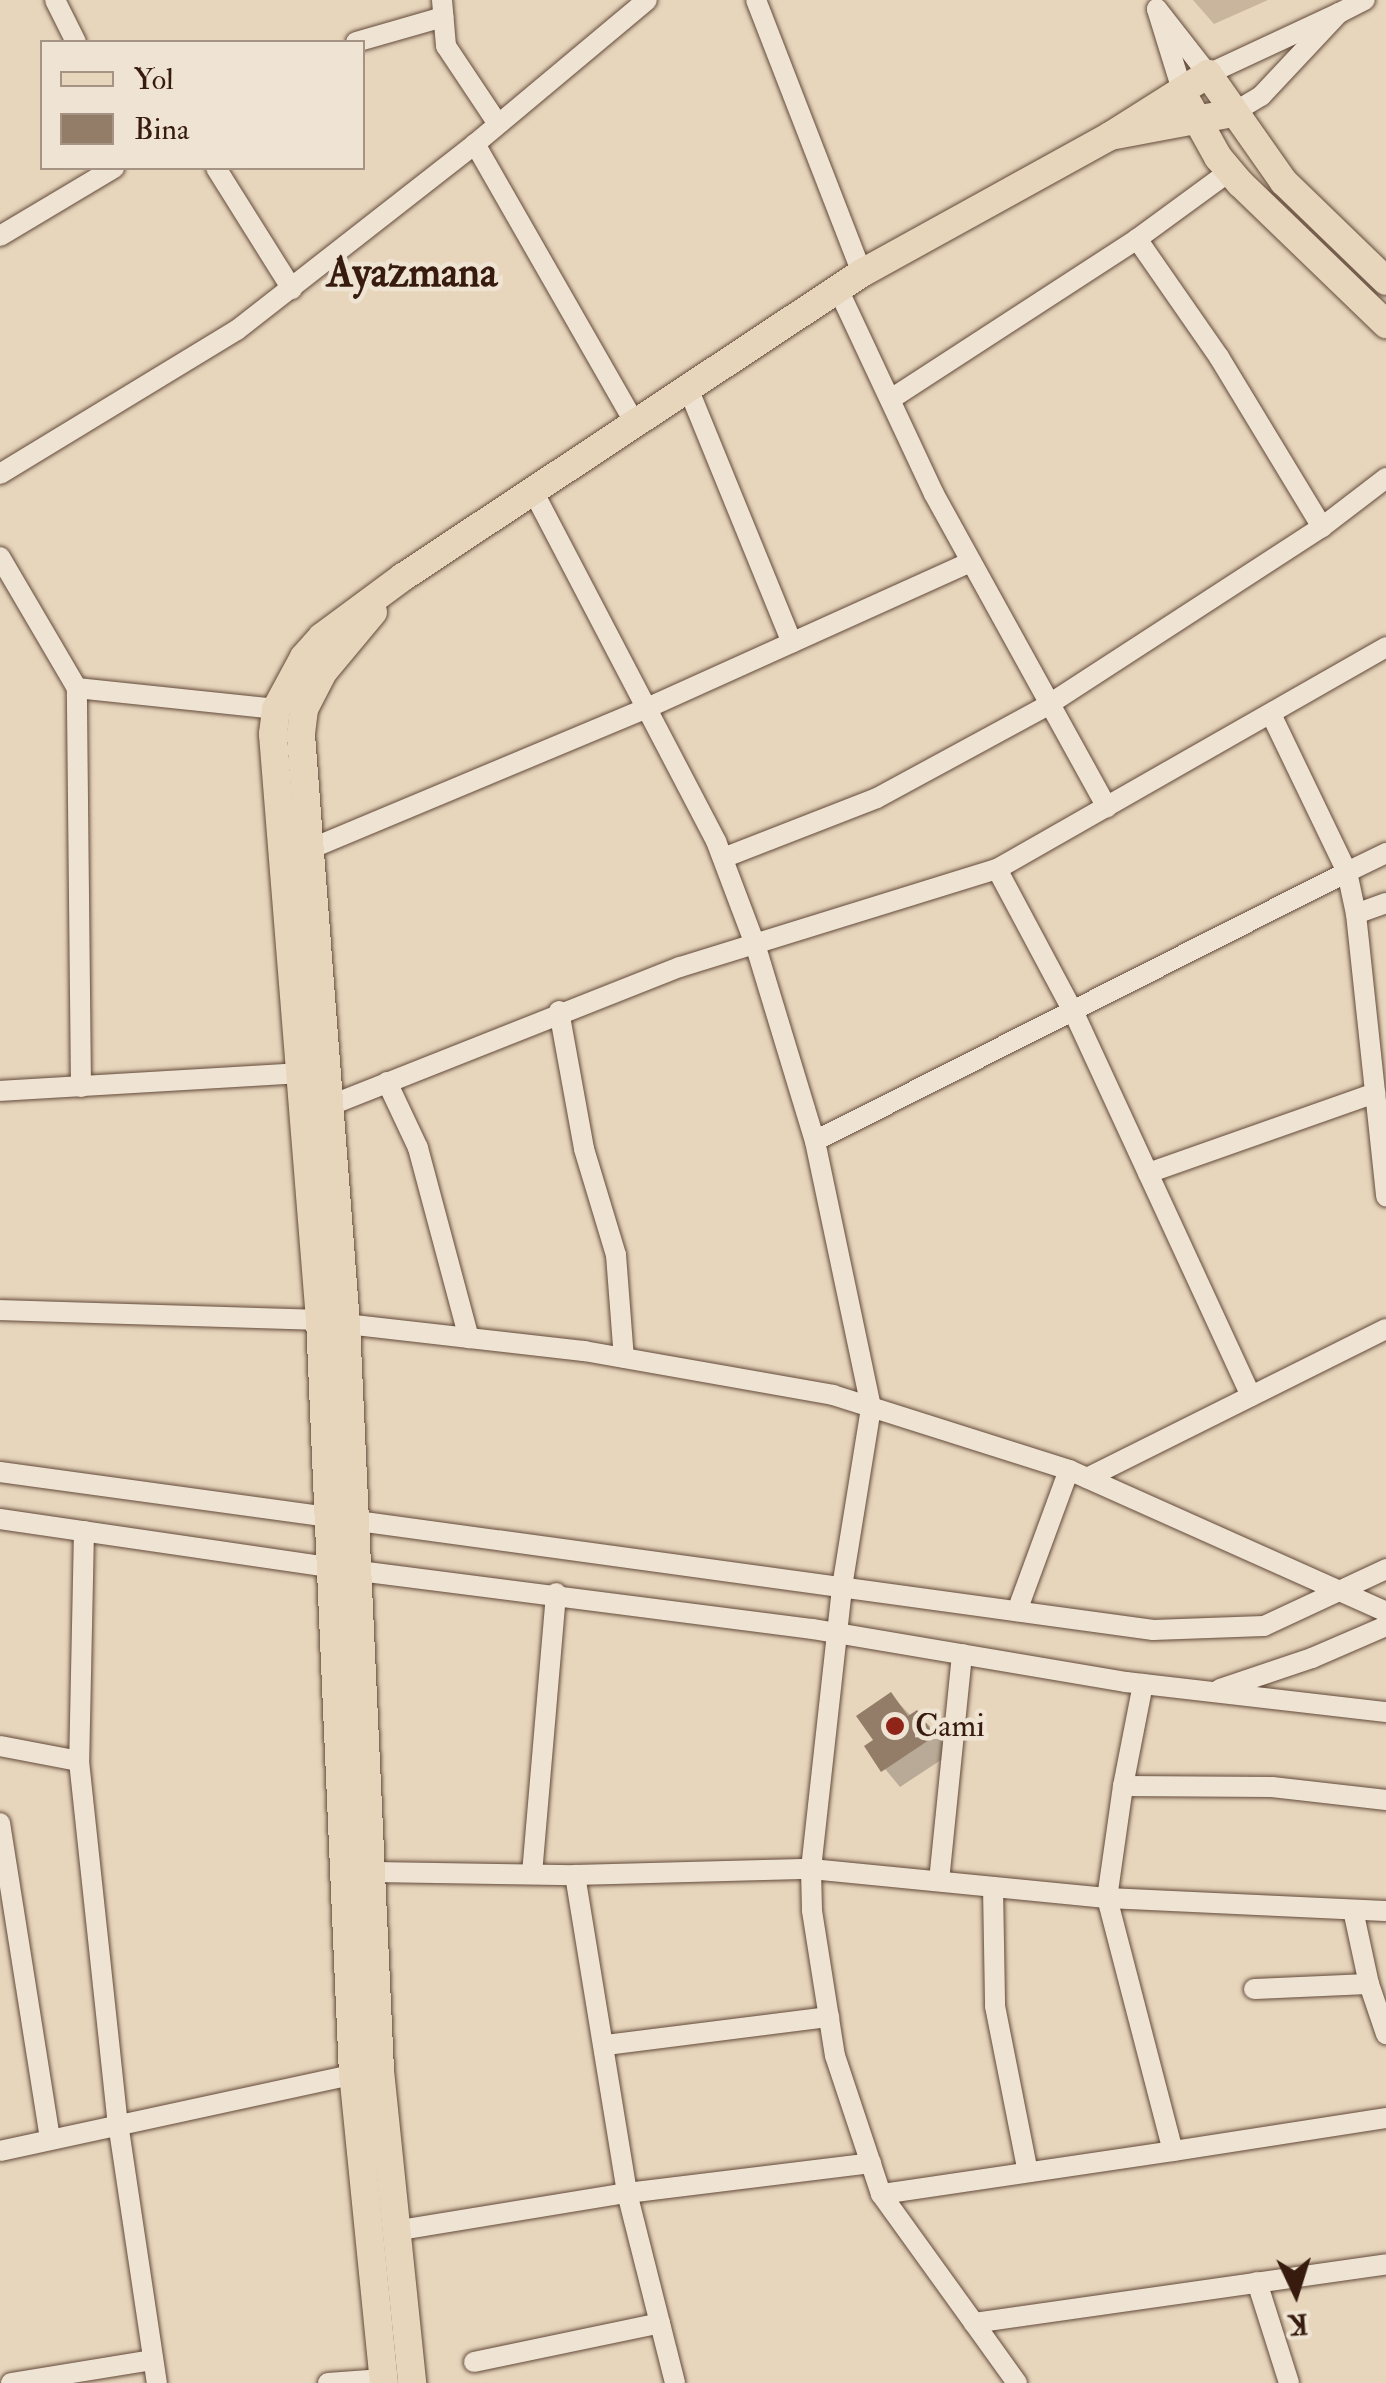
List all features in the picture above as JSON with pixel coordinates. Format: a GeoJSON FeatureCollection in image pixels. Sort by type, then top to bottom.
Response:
{"type":"FeatureCollection","features":[{"type":"Feature","properties":{"kind":"main road"},"geometry":{"type":"LineString","coordinates":[[317,1106],[300,1074],[273,734],[276,709],[304,657],[322,637],[403,577],[862,274],[1110,136],[1208,74],[1284,182],[1386,281]]}},
{"type":"Feature","properties":{"kind":"main road"},"geometry":{"type":"LineString","coordinates":[[1182,90],[1230,171],[1386,324]]}},
{"type":"Feature","properties":{"kind":"main road"},"geometry":{"type":"LineString","coordinates":[[1110,136],[1233,113]]}},
{"type":"Feature","properties":{"kind":"main road"},"geometry":{"type":"LineString","coordinates":[[384,2381],[380,2071],[357,1519],[333,1322],[317,1106],[310,849],[301,735],[304,710],[323,672],[403,577]]}},
{"type":"Feature","properties":{"kind":"main road"},"geometry":{"type":"LineString","coordinates":[[333,1322],[328,1567],[353,2075],[380,2232],[412,2383]]}},
{"type":"Feature","properties":{"kind":"street"},"geometry":{"type":"LineString","coordinates":[[55,0],[75,40]]}},
{"type":"Feature","properties":{"kind":"street"},"geometry":{"type":"LineString","coordinates":[[0,474],[237,330],[475,144],[647,0]]}},
{"type":"Feature","properties":{"kind":"street"},"geometry":{"type":"LineString","coordinates":[[756,0],[862,274]]}},
{"type":"Feature","properties":{"kind":"street"},"geometry":{"type":"LineString","coordinates":[[1155,4],[1208,74],[1365,0]]}},
{"type":"Feature","properties":{"kind":"street"},"geometry":{"type":"LineString","coordinates":[[1155,4],[1182,90]]}},
{"type":"Feature","properties":{"kind":"street"},"geometry":{"type":"LineString","coordinates":[[361,40],[442,9],[446,46],[498,124]]}},
{"type":"Feature","properties":{"kind":"street"},"geometry":{"type":"LineString","coordinates":[[1233,113],[1261,96],[1340,13]]}},
{"type":"Feature","properties":{"kind":"street"},"geometry":{"type":"LineString","coordinates":[[475,144],[635,424]]}},
{"type":"Feature","properties":{"kind":"street"},"geometry":{"type":"LineString","coordinates":[[0,236],[111,170]]}},
{"type":"Feature","properties":{"kind":"street"},"geometry":{"type":"LineString","coordinates":[[217,170],[292,289]]}},
{"type":"Feature","properties":{"kind":"street"},"geometry":{"type":"LineString","coordinates":[[892,400],[1136,239],[1230,171]]}},
{"type":"Feature","properties":{"kind":"street"},"geometry":{"type":"LineString","coordinates":[[1136,239],[1219,356],[1322,527]]}},
{"type":"Feature","properties":{"kind":"street"},"geometry":{"type":"LineString","coordinates":[[838,290],[971,562],[1106,807]]}},
{"type":"Feature","properties":{"kind":"street"},"geometry":{"type":"LineString","coordinates":[[688,388],[792,643]]}},
{"type":"Feature","properties":{"kind":"street"},"geometry":{"type":"LineString","coordinates":[[723,858],[876,798],[1048,705],[1322,527],[1386,478]]}},
{"type":"Feature","properties":{"kind":"street"},"geometry":{"type":"LineString","coordinates":[[534,491],[723,858],[755,944],[815,1141],[871,1407],[842,1587],[810,1868],[812,1910],[835,2056],[881,2194],[1017,2383]]}},
{"type":"Feature","properties":{"kind":"street"},"geometry":{"type":"LineString","coordinates":[[0,557],[77,688],[80,1087]]}},
{"type":"Feature","properties":{"kind":"street"},"geometry":{"type":"LineString","coordinates":[[310,849],[648,708],[971,562]]}},
{"type":"Feature","properties":{"kind":"street"},"geometry":{"type":"LineString","coordinates":[[317,1106],[387,1082],[559,1011],[997,868],[1386,647]]}},
{"type":"Feature","properties":{"kind":"street"},"geometry":{"type":"LineString","coordinates":[[77,688],[276,709]]}},
{"type":"Feature","properties":{"kind":"street"},"geometry":{"type":"LineString","coordinates":[[1271,714],[1347,872],[1356,914],[1386,1196]]}},
{"type":"Feature","properties":{"kind":"street"},"geometry":{"type":"LineString","coordinates":[[815,1141],[1386,853]]}},
{"type":"Feature","properties":{"kind":"street"},"geometry":{"type":"LineString","coordinates":[[997,868],[1074,1013],[1251,1396]]}},
{"type":"Feature","properties":{"kind":"street"},"geometry":{"type":"LineString","coordinates":[[1356,914],[1386,903]]}},
{"type":"Feature","properties":{"kind":"street"},"geometry":{"type":"LineString","coordinates":[[559,1011],[584,1150],[616,1255],[624,1358]]}},
{"type":"Feature","properties":{"kind":"street"},"geometry":{"type":"LineString","coordinates":[[0,1090],[300,1074]]}},
{"type":"Feature","properties":{"kind":"street"},"geometry":{"type":"LineString","coordinates":[[387,1082],[418,1148],[469,1338]]}},
{"type":"Feature","properties":{"kind":"street"},"geometry":{"type":"LineString","coordinates":[[1148,1173],[1375,1094]]}},
{"type":"Feature","properties":{"kind":"street"},"geometry":{"type":"LineString","coordinates":[[0,1310],[333,1322],[624,1358],[833,1395],[1078,1474],[1386,1612]]}},
{"type":"Feature","properties":{"kind":"street"},"geometry":{"type":"LineString","coordinates":[[1017,1611],[1078,1474],[1251,1396],[1386,1329]]}},
{"type":"Feature","properties":{"kind":"street"},"geometry":{"type":"LineString","coordinates":[[0,1472],[1154,1630],[1264,1626],[1386,1569]]}},
{"type":"Feature","properties":{"kind":"street"},"geometry":{"type":"LineString","coordinates":[[0,1519],[328,1567],[839,1634],[1143,1684],[1386,1712]]}},
{"type":"Feature","properties":{"kind":"street"},"geometry":{"type":"LineString","coordinates":[[84,1531],[79,1761],[118,2123],[157,2383]]}},
{"type":"Feature","properties":{"kind":"street"},"geometry":{"type":"LineString","coordinates":[[532,1874],[556,1594]]}},
{"type":"Feature","properties":{"kind":"street"},"geometry":{"type":"LineString","coordinates":[[1210,1692],[1312,1658],[1386,1626]]}},
{"type":"Feature","properties":{"kind":"street"},"geometry":{"type":"LineString","coordinates":[[939,1881],[962,1654]]}},
{"type":"Feature","properties":{"kind":"street"},"geometry":{"type":"LineString","coordinates":[[1143,1684],[1106,1898],[1173,2152]]}},
{"type":"Feature","properties":{"kind":"street"},"geometry":{"type":"LineString","coordinates":[[0,1746],[79,1761]]}},
{"type":"Feature","properties":{"kind":"street"},"geometry":{"type":"LineString","coordinates":[[1123,1786],[1272,1787],[1386,1800]]}},
{"type":"Feature","properties":{"kind":"street"},"geometry":{"type":"LineString","coordinates":[[0,1824],[50,2139]]}},
{"type":"Feature","properties":{"kind":"street"},"geometry":{"type":"LineString","coordinates":[[373,1872],[575,1875],[810,1868],[1106,1898],[1386,1911]]}},
{"type":"Feature","properties":{"kind":"street"},"geometry":{"type":"LineString","coordinates":[[575,1875],[606,2045],[627,2193],[675,2383]]}},
{"type":"Feature","properties":{"kind":"street"},"geometry":{"type":"LineString","coordinates":[[992,1887],[995,2006],[1028,2172]]}},
{"type":"Feature","properties":{"kind":"street"},"geometry":{"type":"LineString","coordinates":[[1353,1910],[1369,1984],[1386,2034]]}},
{"type":"Feature","properties":{"kind":"street"},"geometry":{"type":"LineString","coordinates":[[1254,1989],[1369,1984]]}},
{"type":"Feature","properties":{"kind":"street"},"geometry":{"type":"LineString","coordinates":[[606,2045],[829,2017]]}},
{"type":"Feature","properties":{"kind":"street"},"geometry":{"type":"LineString","coordinates":[[0,2151],[353,2075]]}},
{"type":"Feature","properties":{"kind":"street"},"geometry":{"type":"LineString","coordinates":[[881,2194],[1386,2118]]}},
{"type":"Feature","properties":{"kind":"street"},"geometry":{"type":"LineString","coordinates":[[380,2232],[627,2193],[871,2164]]}},
{"type":"Feature","properties":{"kind":"street"},"geometry":{"type":"LineString","coordinates":[[974,2323],[1386,2264]]}},
{"type":"Feature","properties":{"kind":"street"},"geometry":{"type":"LineString","coordinates":[[1257,2282],[1290,2383]]}},
{"type":"Feature","properties":{"kind":"street"},"geometry":{"type":"LineString","coordinates":[[474,2362],[660,2323]]}},
{"type":"Feature","properties":{"kind":"street"},"geometry":{"type":"LineString","coordinates":[[12,2383],[154,2360]]}},
{"type":"Feature","properties":{"kind":"street"},"geometry":{"type":"LineString","coordinates":[[328,2383],[384,2381]]}},
{"type":"Feature","properties":{"kind":"shaded area"},"geometry":{"type":"Polygon","coordinates":[[[1193,0],[1268,0],[1214,24],[1193,0]]]}},
{"type":"Feature","properties":{"kind":"building","name":"Cami"},"geometry":{"type":"Polygon","coordinates":[[[891,1692],[908,1716],[917,1710],[935,1736],[881,1772],[864,1746],[873,1740],[856,1716],[891,1692]]]}},
{"type":"Feature","properties":{"kind":"place","name":"Cami"},"geometry":{"type":"Point","coordinates":[895,1726]}},
{"type":"Feature","properties":{"kind":"district","name":"Ayazmana"},"geometry":{"type":"Point","coordinates":[412,273]}}]}
